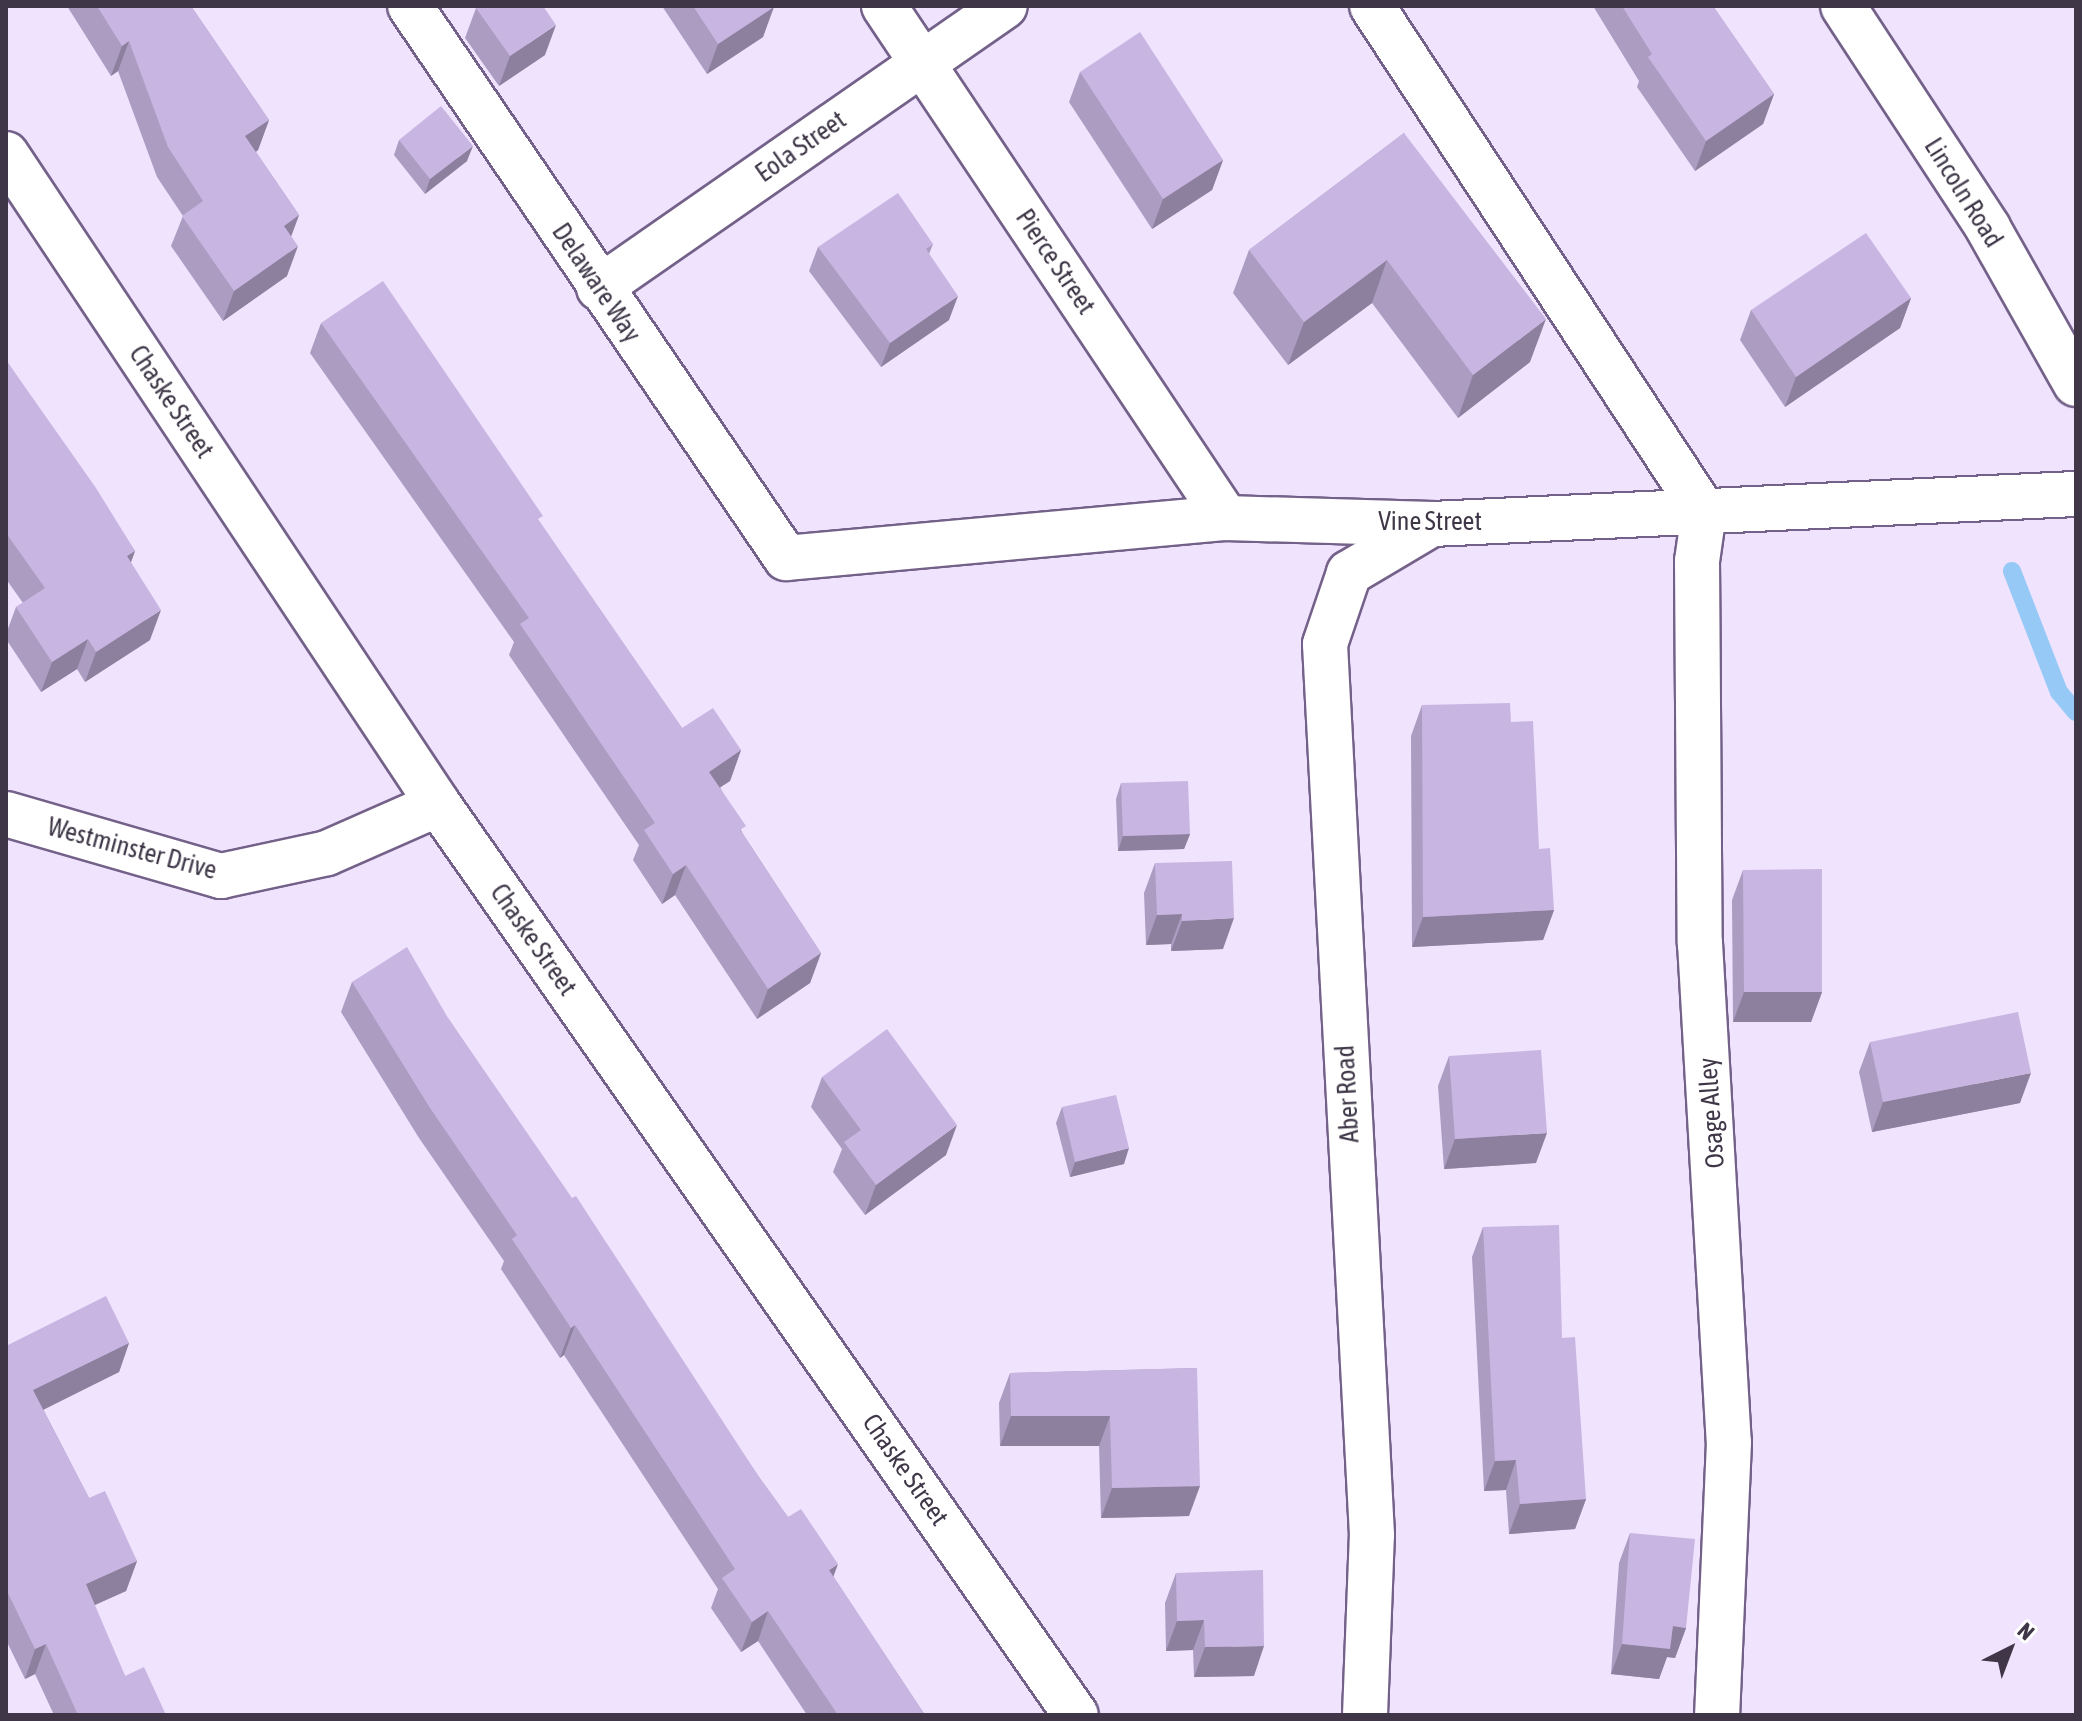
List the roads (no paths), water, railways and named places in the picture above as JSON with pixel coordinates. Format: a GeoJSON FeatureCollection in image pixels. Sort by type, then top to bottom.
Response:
{"type":"FeatureCollection","features":[{"type":"Feature","properties":{"kind":"street","name":"Delaware Way"},"geometry":{"type":"LineString","coordinates":[[410,6],[599,288],[786,558]]}},
{"type":"Feature","properties":{"kind":"street","name":"Pierce Street"},"geometry":{"type":"LineString","coordinates":[[884,6],[1226,518]]}},
{"type":"Feature","properties":{"kind":"street","name":"Eola Street"},"geometry":{"type":"LineString","coordinates":[[599,288],[1004,6]]}},
{"type":"Feature","properties":{"kind":"street"},"geometry":{"type":"LineString","coordinates":[[1372,6],[1704,512]]}},
{"type":"Feature","properties":{"kind":"street","name":"Lincoln Road"},"geometry":{"type":"LineString","coordinates":[[1843,6],[1988,228],[2076,384]]}},
{"type":"Feature","properties":{"kind":"street","name":"Chaske Street"},"geometry":{"type":"LineString","coordinates":[[6,154],[438,804],[1076,1715]]}},
{"type":"Feature","properties":{"kind":"street","name":"Vine Street"},"geometry":{"type":"LineString","coordinates":[[786,558],[1226,518],[1432,524],[2076,494]]}},
{"type":"Feature","properties":{"kind":"street","name":"Osage Alley"},"geometry":{"type":"LineString","coordinates":[[1704,512],[1697,561],[1700,943],[1729,1442],[1717,1715]]}},
{"type":"Feature","properties":{"kind":"street","name":"Aber Road"},"geometry":{"type":"LineString","coordinates":[[1365,1715],[1372,1535],[1325,644],[1349,573],[1432,524]]}},
{"type":"Feature","properties":{"kind":"street","name":"Westminster Drive"},"geometry":{"type":"LineString","coordinates":[[6,814],[221,876],[327,853],[438,804]]}},
{"type":"Feature","properties":{"kind":"waterway"},"geometry":{"type":"LineString","coordinates":[[2012,571],[2059,692],[2076,712]]}}]}
